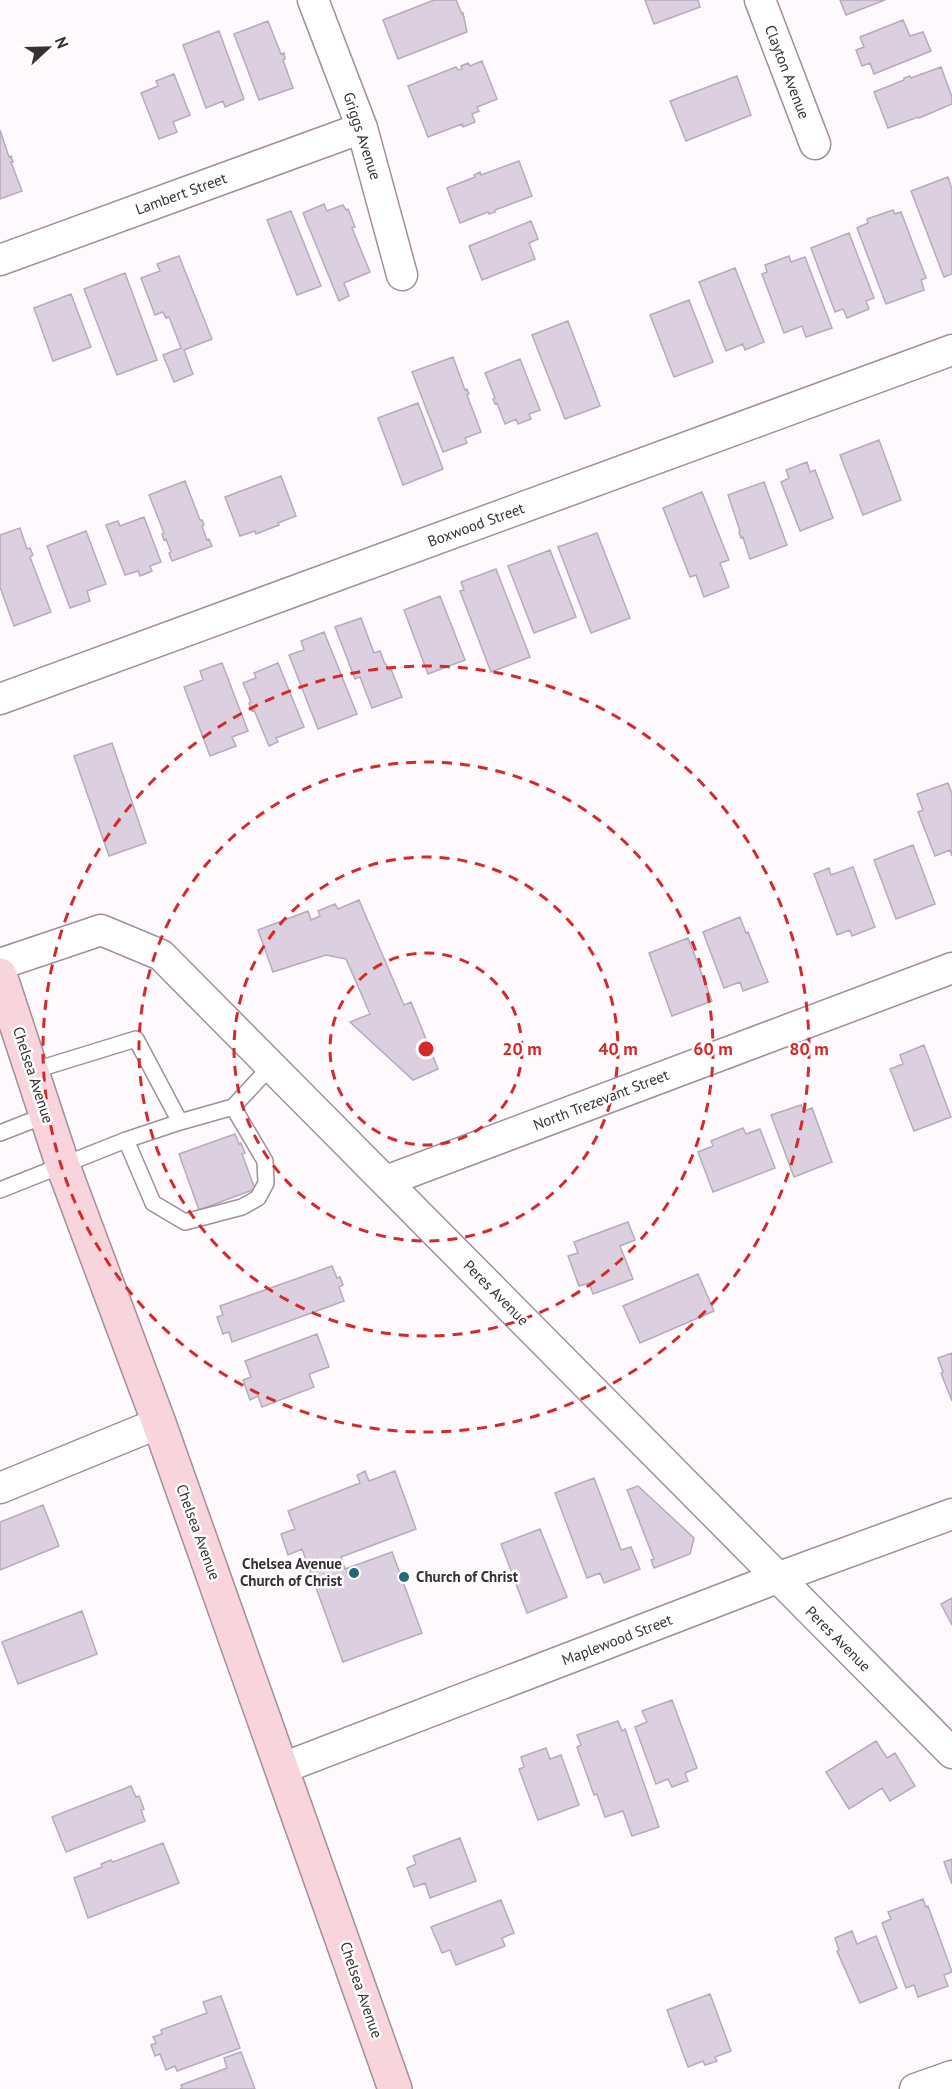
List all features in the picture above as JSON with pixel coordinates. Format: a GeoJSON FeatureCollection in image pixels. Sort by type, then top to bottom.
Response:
{"type":"FeatureCollection","features":[{"type":"Feature","properties":{"kind":"main road","name":"Chelsea Avenue"},"geometry":{"type":"LineString","coordinates":[[0,975],[63,1166],[283,1768],[395,2089]]}},
{"type":"Feature","properties":{"kind":"street","name":"Griggs Avenue"},"geometry":{"type":"LineString","coordinates":[[313,0],[362,128],[402,274]]}},
{"type":"Feature","properties":{"kind":"street","name":"Clayton Avenue"},"geometry":{"type":"LineString","coordinates":[[760,0],[815,144]]}},
{"type":"Feature","properties":{"kind":"street","name":"Lambert Street"},"geometry":{"type":"LineString","coordinates":[[0,260],[362,128]]}},
{"type":"Feature","properties":{"kind":"street","name":"Boxwood Street"},"geometry":{"type":"LineString","coordinates":[[0,699],[952,350]]}},
{"type":"Feature","properties":{"kind":"street","name":"Peres Avenue"},"geometry":{"type":"LineString","coordinates":[[0,964],[101,930],[161,955],[952,1753]]}},
{"type":"Feature","properties":{"kind":"street","name":"North Trezevant Street"},"geometry":{"type":"LineString","coordinates":[[386,1181],[952,968]]}},
{"type":"Feature","properties":{"kind":"street"},"geometry":{"type":"LineString","coordinates":[[0,1488],[159,1424]]}},
{"type":"Feature","properties":{"kind":"street","name":"Maplewood Street"},"geometry":{"type":"LineString","coordinates":[[283,1768],[777,1578],[952,1514]]}},
{"type":"Feature","properties":{"kind":"street"},"geometry":{"type":"LineString","coordinates":[[915,2089],[952,2076]]}},
{"type":"Feature","properties":{"kind":"lane"},"geometry":{"type":"LineString","coordinates":[[32,1071],[136,1039],[180,1122]]}},
{"type":"Feature","properties":{"kind":"lane"},"geometry":{"type":"LineString","coordinates":[[0,1190],[126,1140],[233,1107],[271,1066]]}},
{"type":"Feature","properties":{"kind":"lane"},"geometry":{"type":"LineString","coordinates":[[126,1140],[153,1203],[185,1222],[242,1208],[258,1198],[266,1183],[265,1161],[233,1107]]}},
{"type":"Feature","properties":{"kind":"lane"},"geometry":{"type":"LineString","coordinates":[[0,1133],[46,1115]]}},
{"type":"Feature","properties":{"kind":"building"},"geometry":{"type":"Polygon","coordinates":[[[434,0],[456,0],[463,13],[467,32],[398,59],[383,20],[434,0]]]}},
{"type":"Feature","properties":{"kind":"building"},"geometry":{"type":"Polygon","coordinates":[[[645,0],[698,0],[700,7],[654,24],[645,0]]]}},
{"type":"Feature","properties":{"kind":"building"},"geometry":{"type":"Polygon","coordinates":[[[840,0],[885,0],[846,15],[840,0]]]}},
{"type":"Feature","properties":{"kind":"building"},"geometry":{"type":"Polygon","coordinates":[[[903,20],[910,36],[923,32],[931,51],[874,74],[870,63],[862,66],[856,50],[864,47],[860,37],[903,20]]]}},
{"type":"Feature","properties":{"kind":"building"},"geometry":{"type":"Polygon","coordinates":[[[268,21],[281,54],[284,53],[285,59],[283,60],[293,88],[259,100],[234,34],[268,21]]]}},
{"type":"Feature","properties":{"kind":"building"},"geometry":{"type":"Polygon","coordinates":[[[219,31],[244,99],[225,107],[223,101],[206,108],[183,45],[219,31]]]}},
{"type":"Feature","properties":{"kind":"building"},"geometry":{"type":"Polygon","coordinates":[[[482,61],[497,99],[477,107],[479,111],[472,114],[475,122],[463,127],[462,124],[428,137],[408,86],[456,67],[458,70],[468,63],[470,66],[482,61]]]}},
{"type":"Feature","properties":{"kind":"building"},"geometry":{"type":"Polygon","coordinates":[[[941,67],[952,97],[952,104],[888,128],[874,92],[904,80],[904,78],[910,76],[911,78],[941,67]]]}},
{"type":"Feature","properties":{"kind":"building"},"geometry":{"type":"Polygon","coordinates":[[[174,74],[190,115],[173,122],[177,132],[159,139],[141,93],[158,86],[156,81],[174,74]]]}},
{"type":"Feature","properties":{"kind":"building"},"geometry":{"type":"Polygon","coordinates":[[[737,76],[751,115],[686,141],[670,101],[737,76]]]}},
{"type":"Feature","properties":{"kind":"building"},"geometry":{"type":"Polygon","coordinates":[[[0,130],[22,191],[0,199],[0,130]]]}},
{"type":"Feature","properties":{"kind":"building"},"geometry":{"type":"Polygon","coordinates":[[[519,161],[532,196],[495,210],[495,212],[489,214],[488,212],[460,223],[447,188],[475,177],[474,175],[480,172],[481,175],[519,161]]]}},
{"type":"Feature","properties":{"kind":"building"},"geometry":{"type":"Polygon","coordinates":[[[948,177],[952,189],[952,274],[944,277],[911,191],[948,177]]]}},
{"type":"Feature","properties":{"kind":"building"},"geometry":{"type":"Polygon","coordinates":[[[324,204],[327,211],[343,205],[346,210],[348,209],[355,227],[352,228],[370,272],[344,283],[349,296],[339,301],[303,213],[324,204]]]}},
{"type":"Feature","properties":{"kind":"building"},"geometry":{"type":"Polygon","coordinates":[[[893,210],[895,214],[901,212],[926,278],[921,280],[924,290],[886,304],[857,228],[868,223],[867,219],[893,210]]]}},
{"type":"Feature","properties":{"kind":"building"},"geometry":{"type":"Polygon","coordinates":[[[291,211],[321,286],[297,295],[267,220],[291,211]]]}},
{"type":"Feature","properties":{"kind":"building"},"geometry":{"type":"Polygon","coordinates":[[[531,221],[538,239],[529,243],[535,259],[482,280],[469,246],[531,221]]]}},
{"type":"Feature","properties":{"kind":"building"},"geometry":{"type":"Polygon","coordinates":[[[849,233],[874,298],[866,301],[869,309],[847,318],[843,309],[835,312],[811,248],[849,233]]]}},
{"type":"Feature","properties":{"kind":"building"},"geometry":{"type":"Polygon","coordinates":[[[179,256],[212,339],[184,350],[193,374],[174,382],[163,355],[181,348],[169,317],[166,318],[163,312],[155,315],[141,278],[160,271],[157,264],[179,256]]]}},
{"type":"Feature","properties":{"kind":"building"},"geometry":{"type":"Polygon","coordinates":[[[789,256],[791,262],[805,257],[832,328],[806,337],[802,326],[784,333],[762,274],[767,272],[765,265],[789,256]]]}},
{"type":"Feature","properties":{"kind":"building"},"geometry":{"type":"Polygon","coordinates":[[[735,268],[764,342],[745,350],[743,344],[726,351],[699,282],[735,268]]]}},
{"type":"Feature","properties":{"kind":"building"},"geometry":{"type":"Polygon","coordinates":[[[125,273],[157,360],[117,375],[84,289],[125,273]]]}},
{"type":"Feature","properties":{"kind":"building"},"geometry":{"type":"Polygon","coordinates":[[[71,294],[91,347],[53,361],[34,308],[71,294]]]}},
{"type":"Feature","properties":{"kind":"building"},"geometry":{"type":"Polygon","coordinates":[[[689,300],[713,362],[674,377],[650,315],[689,300]]]}},
{"type":"Feature","properties":{"kind":"building"},"geometry":{"type":"Polygon","coordinates":[[[568,321],[600,406],[565,419],[532,335],[568,321]]]}},
{"type":"Feature","properties":{"kind":"building"},"geometry":{"type":"Polygon","coordinates":[[[453,357],[465,390],[467,389],[469,394],[467,395],[481,432],[465,438],[467,443],[443,452],[412,372],[453,357]]]}},
{"type":"Feature","properties":{"kind":"building"},"geometry":{"type":"Polygon","coordinates":[[[520,359],[540,410],[529,414],[531,419],[518,424],[516,419],[505,424],[497,403],[495,404],[493,399],[495,398],[485,373],[520,359]]]}},
{"type":"Feature","properties":{"kind":"building"},"geometry":{"type":"Polygon","coordinates":[[[418,403],[443,469],[403,485],[378,418],[418,403]]]}},
{"type":"Feature","properties":{"kind":"building"},"geometry":{"type":"Polygon","coordinates":[[[879,440],[901,500],[863,515],[840,455],[879,440]]]}},
{"type":"Feature","properties":{"kind":"building"},"geometry":{"type":"Polygon","coordinates":[[[807,462],[810,472],[815,470],[833,518],[800,531],[781,482],[789,478],[786,470],[807,462]]]}},
{"type":"Feature","properties":{"kind":"building"},"geometry":{"type":"Polygon","coordinates":[[[281,476],[296,516],[256,534],[255,531],[240,536],[225,497],[281,476]]]}},
{"type":"Feature","properties":{"kind":"building"},"geometry":{"type":"Polygon","coordinates":[[[185,481],[204,525],[202,526],[207,540],[209,539],[212,546],[172,561],[169,553],[171,552],[166,539],[164,540],[162,534],[164,533],[149,495],[185,481]]]}},
{"type":"Feature","properties":{"kind":"building"},"geometry":{"type":"Polygon","coordinates":[[[764,482],[787,545],[750,559],[728,495],[764,482]]]}},
{"type":"Feature","properties":{"kind":"building"},"geometry":{"type":"Polygon","coordinates":[[[702,492],[729,560],[720,563],[729,587],[704,597],[696,575],[690,577],[663,508],[702,492]]]}},
{"type":"Feature","properties":{"kind":"building"},"geometry":{"type":"Polygon","coordinates":[[[144,517],[161,562],[150,566],[152,571],[140,576],[138,571],[125,575],[106,525],[118,521],[120,526],[144,517]]]}},
{"type":"Feature","properties":{"kind":"building"},"geometry":{"type":"Polygon","coordinates":[[[20,528],[27,549],[30,548],[33,555],[30,557],[51,612],[14,626],[0,587],[0,535],[20,528]]]}},
{"type":"Feature","properties":{"kind":"building"},"geometry":{"type":"Polygon","coordinates":[[[86,531],[106,584],[87,591],[90,601],[70,608],[47,546],[86,531]]]}},
{"type":"Feature","properties":{"kind":"building"},"geometry":{"type":"Polygon","coordinates":[[[597,533],[630,618],[591,633],[558,547],[597,533]]]}},
{"type":"Feature","properties":{"kind":"building"},"geometry":{"type":"Polygon","coordinates":[[[550,550],[576,617],[534,633],[508,566],[550,550]]]}},
{"type":"Feature","properties":{"kind":"building"},"geometry":{"type":"Polygon","coordinates":[[[496,569],[530,657],[491,672],[460,591],[464,590],[461,582],[496,569]]]}},
{"type":"Feature","properties":{"kind":"building"},"geometry":{"type":"Polygon","coordinates":[[[440,596],[465,660],[428,674],[404,610],[440,596]]]}},
{"type":"Feature","properties":{"kind":"building"},"geometry":{"type":"Polygon","coordinates":[[[361,618],[374,653],[380,651],[385,664],[389,670],[391,669],[402,697],[372,708],[360,677],[355,679],[335,627],[361,618]]]}},
{"type":"Feature","properties":{"kind":"building"},"geometry":{"type":"Polygon","coordinates":[[[324,632],[357,714],[318,729],[289,655],[304,650],[301,641],[324,632]]]}},
{"type":"Feature","properties":{"kind":"building"},"geometry":{"type":"Polygon","coordinates":[[[222,663],[248,731],[232,737],[236,746],[210,756],[184,687],[203,680],[200,671],[222,663]]]}},
{"type":"Feature","properties":{"kind":"building"},"geometry":{"type":"Polygon","coordinates":[[[278,663],[304,727],[276,738],[278,742],[269,746],[254,710],[252,711],[249,703],[251,702],[243,683],[256,678],[254,673],[278,663]]]}},
{"type":"Feature","properties":{"kind":"building"},"geometry":{"type":"Polygon","coordinates":[[[112,743],[146,843],[109,856],[74,756],[112,743]]]}},
{"type":"Feature","properties":{"kind":"building"},"geometry":{"type":"Polygon","coordinates":[[[948,783],[952,794],[952,856],[950,850],[935,856],[918,812],[923,810],[917,794],[948,783]]]}},
{"type":"Feature","properties":{"kind":"building"},"geometry":{"type":"Polygon","coordinates":[[[913,845],[935,904],[896,919],[874,860],[913,845]]]}},
{"type":"Feature","properties":{"kind":"building"},"geometry":{"type":"Polygon","coordinates":[[[853,867],[875,927],[852,936],[850,930],[837,935],[814,874],[829,868],[831,875],[853,867]]]}},
{"type":"Feature","properties":{"kind":"building"},"geometry":{"type":"Polygon","coordinates":[[[359,900],[404,1005],[411,1002],[438,1069],[413,1080],[350,1022],[370,1014],[346,959],[326,955],[273,972],[258,930],[308,911],[311,920],[320,916],[318,911],[335,904],[338,909],[359,900]]]}},
{"type":"Feature","properties":{"kind":"building"},"geometry":{"type":"Polygon","coordinates":[[[740,917],[768,982],[743,991],[740,982],[724,988],[703,932],[740,917]]]}},
{"type":"Feature","properties":{"kind":"building"},"geometry":{"type":"Polygon","coordinates":[[[688,938],[712,1001],[672,1016],[649,953],[688,938]]]}},
{"type":"Feature","properties":{"kind":"building"},"geometry":{"type":"Polygon","coordinates":[[[924,1045],[951,1117],[914,1131],[890,1069],[903,1064],[900,1055],[924,1045]]]}},
{"type":"Feature","properties":{"kind":"building"},"geometry":{"type":"Polygon","coordinates":[[[801,1105],[804,1111],[812,1108],[832,1162],[794,1177],[771,1115],[801,1105]]]}},
{"type":"Feature","properties":{"kind":"building"},"geometry":{"type":"Polygon","coordinates":[[[743,1128],[746,1134],[760,1129],[775,1168],[713,1192],[698,1152],[713,1146],[711,1141],[743,1128]]]}},
{"type":"Feature","properties":{"kind":"building"},"geometry":{"type":"Polygon","coordinates":[[[235,1134],[245,1153],[242,1154],[255,1189],[199,1210],[179,1154],[235,1134]]]}},
{"type":"Feature","properties":{"kind":"building"},"geometry":{"type":"Polygon","coordinates":[[[628,1222],[635,1240],[620,1246],[633,1279],[593,1294],[589,1283],[579,1286],[568,1256],[578,1253],[574,1242],[628,1222]]]}},
{"type":"Feature","properties":{"kind":"building"},"geometry":{"type":"Polygon","coordinates":[[[332,1266],[343,1285],[339,1287],[344,1301],[232,1342],[229,1332],[223,1334],[217,1317],[223,1315],[220,1306],[332,1266]]]}},
{"type":"Feature","properties":{"kind":"building"},"geometry":{"type":"Polygon","coordinates":[[[698,1274],[714,1311],[640,1343],[623,1306],[698,1274]]]}},
{"type":"Feature","properties":{"kind":"building"},"geometry":{"type":"Polygon","coordinates":[[[317,1334],[329,1367],[309,1374],[314,1387],[262,1407],[258,1396],[250,1400],[243,1380],[251,1377],[245,1361],[317,1334]]]}},
{"type":"Feature","properties":{"kind":"building"},"geometry":{"type":"Polygon","coordinates":[[[952,1353],[952,1401],[938,1358],[952,1353]]]}},
{"type":"Feature","properties":{"kind":"building"},"geometry":{"type":"Polygon","coordinates":[[[365,1471],[369,1481],[395,1471],[416,1529],[341,1557],[345,1569],[392,1552],[422,1633],[343,1662],[302,1549],[288,1555],[281,1534],[295,1529],[288,1511],[360,1483],[357,1475],[365,1471]]]}},
{"type":"Feature","properties":{"kind":"building"},"geometry":{"type":"Polygon","coordinates":[[[594,1478],[621,1550],[631,1547],[640,1569],[604,1583],[600,1573],[587,1578],[555,1493],[594,1478]]]}},
{"type":"Feature","properties":{"kind":"building"},"geometry":{"type":"Polygon","coordinates":[[[638,1486],[694,1538],[690,1554],[654,1568],[651,1560],[654,1559],[627,1490],[638,1486]]]}},
{"type":"Feature","properties":{"kind":"building"},"geometry":{"type":"Polygon","coordinates":[[[43,1505],[59,1546],[0,1570],[0,1522],[43,1505]]]}},
{"type":"Feature","properties":{"kind":"building"},"geometry":{"type":"Polygon","coordinates":[[[540,1529],[567,1597],[527,1613],[501,1544],[540,1529]]]}},
{"type":"Feature","properties":{"kind":"building"},"geometry":{"type":"Polygon","coordinates":[[[952,1598],[952,1625],[941,1604],[952,1598]]]}},
{"type":"Feature","properties":{"kind":"building"},"geometry":{"type":"Polygon","coordinates":[[[82,1611],[97,1654],[18,1684],[2,1642],[82,1611]]]}},
{"type":"Feature","properties":{"kind":"building"},"geometry":{"type":"Polygon","coordinates":[[[672,1700],[697,1768],[685,1773],[688,1781],[672,1787],[668,1779],[656,1784],[635,1727],[647,1722],[642,1711],[672,1700]]]}},
{"type":"Feature","properties":{"kind":"building"},"geometry":{"type":"Polygon","coordinates":[[[618,1721],[622,1731],[625,1729],[659,1827],[632,1836],[623,1811],[605,1817],[597,1794],[594,1795],[577,1747],[581,1745],[577,1735],[618,1721]]]}},
{"type":"Feature","properties":{"kind":"building"},"geometry":{"type":"Polygon","coordinates":[[[876,1741],[887,1758],[895,1753],[915,1786],[890,1801],[882,1788],[849,1809],[826,1772],[876,1741]]]}},
{"type":"Feature","properties":{"kind":"building"},"geometry":{"type":"Polygon","coordinates":[[[546,1748],[550,1759],[561,1755],[579,1805],[538,1820],[519,1769],[524,1767],[521,1757],[546,1748]]]}},
{"type":"Feature","properties":{"kind":"building"},"geometry":{"type":"Polygon","coordinates":[[[131,1786],[136,1797],[139,1796],[144,1809],[141,1810],[145,1821],[66,1852],[52,1817],[131,1786]]]}},
{"type":"Feature","properties":{"kind":"building"},"geometry":{"type":"Polygon","coordinates":[[[460,1838],[476,1881],[430,1898],[425,1883],[414,1887],[407,1868],[416,1864],[413,1856],[460,1838]]]}},
{"type":"Feature","properties":{"kind":"building"},"geometry":{"type":"Polygon","coordinates":[[[163,1843],[179,1883],[88,1918],[74,1878],[102,1867],[101,1864],[111,1860],[113,1862],[163,1843]]]}},
{"type":"Feature","properties":{"kind":"building"},"geometry":{"type":"Polygon","coordinates":[[[952,1859],[952,1884],[944,1862],[952,1859]]]}},
{"type":"Feature","properties":{"kind":"building"},"geometry":{"type":"Polygon","coordinates":[[[923,1899],[926,1907],[928,1906],[952,1972],[944,1975],[948,1986],[918,1997],[914,1985],[906,1988],[882,1923],[891,1919],[888,1912],[923,1899]]]}},
{"type":"Feature","properties":{"kind":"building"},"geometry":{"type":"Polygon","coordinates":[[[501,1900],[514,1933],[502,1938],[505,1946],[456,1965],[450,1950],[442,1953],[431,1927],[501,1900]]]}},
{"type":"Feature","properties":{"kind":"building"},"geometry":{"type":"Polygon","coordinates":[[[852,1931],[857,1944],[876,1936],[897,1988],[860,2003],[837,1951],[839,1950],[835,1938],[852,1931]]]}},
{"type":"Feature","properties":{"kind":"building"},"geometry":{"type":"Polygon","coordinates":[[[710,1994],[731,2051],[715,2057],[717,2061],[705,2065],[703,2061],[688,2067],[667,2010],[710,1994]]]}},
{"type":"Feature","properties":{"kind":"building"},"geometry":{"type":"Polygon","coordinates":[[[221,1996],[240,2048],[177,2071],[175,2066],[166,2070],[160,2054],[155,2056],[151,2045],[156,2043],[153,2037],[162,2034],[161,2030],[207,2013],[203,2002],[221,1996]]]}},
{"type":"Feature","properties":{"kind":"building"},"geometry":{"type":"Polygon","coordinates":[[[241,2052],[255,2089],[180,2089],[181,2085],[227,2068],[224,2058],[241,2052]]]}},
{"type":"Feature","properties":{"kind":"place","name":"Chelsea Avenue Church of Christ"},"geometry":{"type":"Point","coordinates":[354,1573]}},
{"type":"Feature","properties":{"kind":"place","name":"Church of Christ"},"geometry":{"type":"Point","coordinates":[404,1577]}}]}
